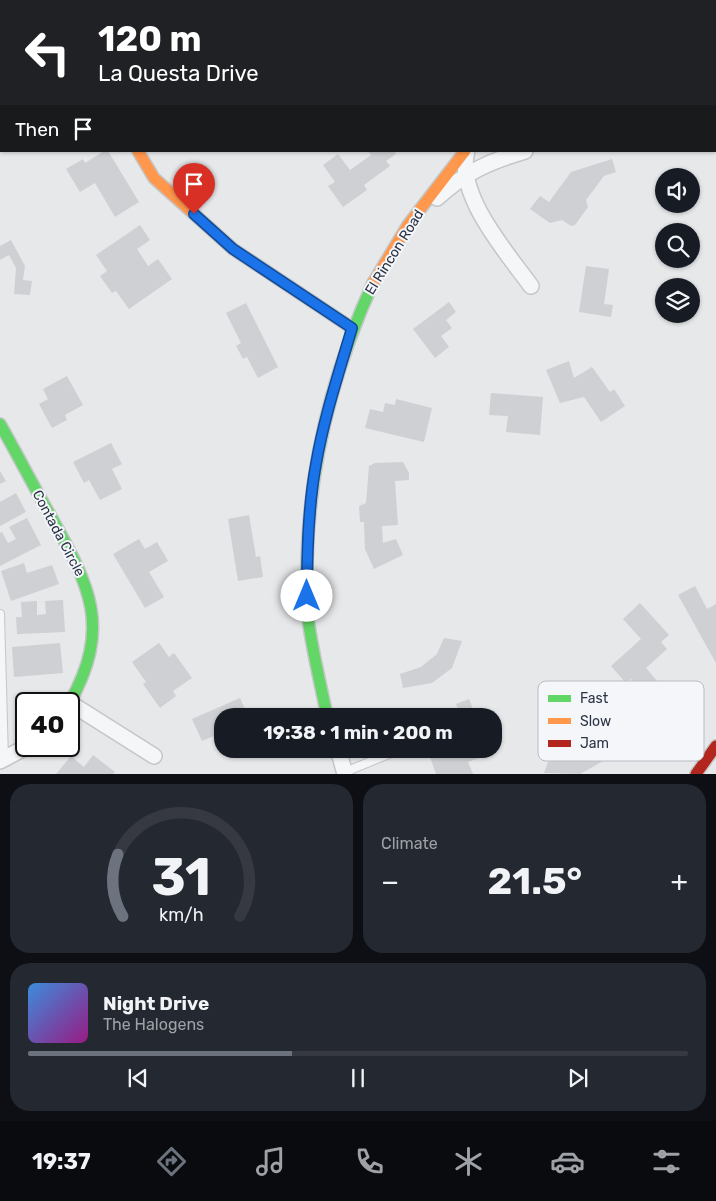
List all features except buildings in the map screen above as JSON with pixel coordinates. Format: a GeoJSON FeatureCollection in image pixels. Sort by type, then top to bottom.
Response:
{"type":"FeatureCollection","features":[{"type":"Feature","properties":{"kind":"street"},"geometry":{"type":"LineString","coordinates":[[139,152],[154,178],[233,249],[352,328]]}},
{"type":"Feature","properties":{"kind":"street","name":"El Rincon Road"},"geometry":{"type":"LineString","coordinates":[[325,708],[307,610],[308,524],[316,464],[330,399],[352,328],[372,282],[408,224],[465,152]]}},
{"type":"Feature","properties":{"kind":"street"},"geometry":{"type":"LineString","coordinates":[[466,152],[465,175],[485,220],[530,286]]}},
{"type":"Feature","properties":{"kind":"street"},"geometry":{"type":"LineString","coordinates":[[408,224],[426,206],[465,175],[489,162],[522,152]]}},
{"type":"Feature","properties":{"kind":"street","name":"Contada Circle"},"geometry":{"type":"LineString","coordinates":[[0,424],[75,560],[88,591],[92,621],[90,650],[82,677],[74,692]]}},
{"type":"Feature","properties":{"kind":"street"},"geometry":{"type":"LineString","coordinates":[[80,710],[154,756]]}},
{"type":"Feature","properties":{"kind":"street"},"geometry":{"type":"LineString","coordinates":[[696,774],[716,746]]}},
{"type":"Feature","properties":{"kind":"street"},"geometry":{"type":"LineString","coordinates":[[2,761],[15,754]]}},
{"type":"Feature","properties":{"kind":"street"},"geometry":{"type":"LineString","coordinates":[[341,758],[345,773]]}},
{"type":"Feature","properties":{"kind":"lane"},"geometry":{"type":"LineString","coordinates":[[0,614],[2,761]]}},
{"type":"Feature","properties":{"kind":"lane"},"geometry":{"type":"LineString","coordinates":[[345,773],[380,758]]}},
{"type":"Feature","properties":{"kind":"traffic: fast"},"geometry":{"type":"LineString","coordinates":[[325,708],[306,605],[309,526],[313,490],[318,454],[335,384],[346,350],[373,283]]}},
{"type":"Feature","properties":{"kind":"traffic: fast"},"geometry":{"type":"LineString","coordinates":[[0,424],[76,563],[91,606],[93,628],[90,651],[75,692]]}},
{"type":"Feature","properties":{"kind":"traffic: slow"},"geometry":{"type":"LineString","coordinates":[[139,152],[154,178],[233,249],[352,328]]}},
{"type":"Feature","properties":{"kind":"traffic: slow"},"geometry":{"type":"LineString","coordinates":[[373,283],[408,225],[464,152]]}},
{"type":"Feature","properties":{"kind":"traffic: jam"},"geometry":{"type":"LineString","coordinates":[[696,774],[716,746]]}},
{"type":"Feature","properties":{"kind":"route"},"geometry":{"type":"LineString","coordinates":[[194,214],[233,249],[352,328],[330,399],[316,464],[308,524],[307,596]]}}]}
